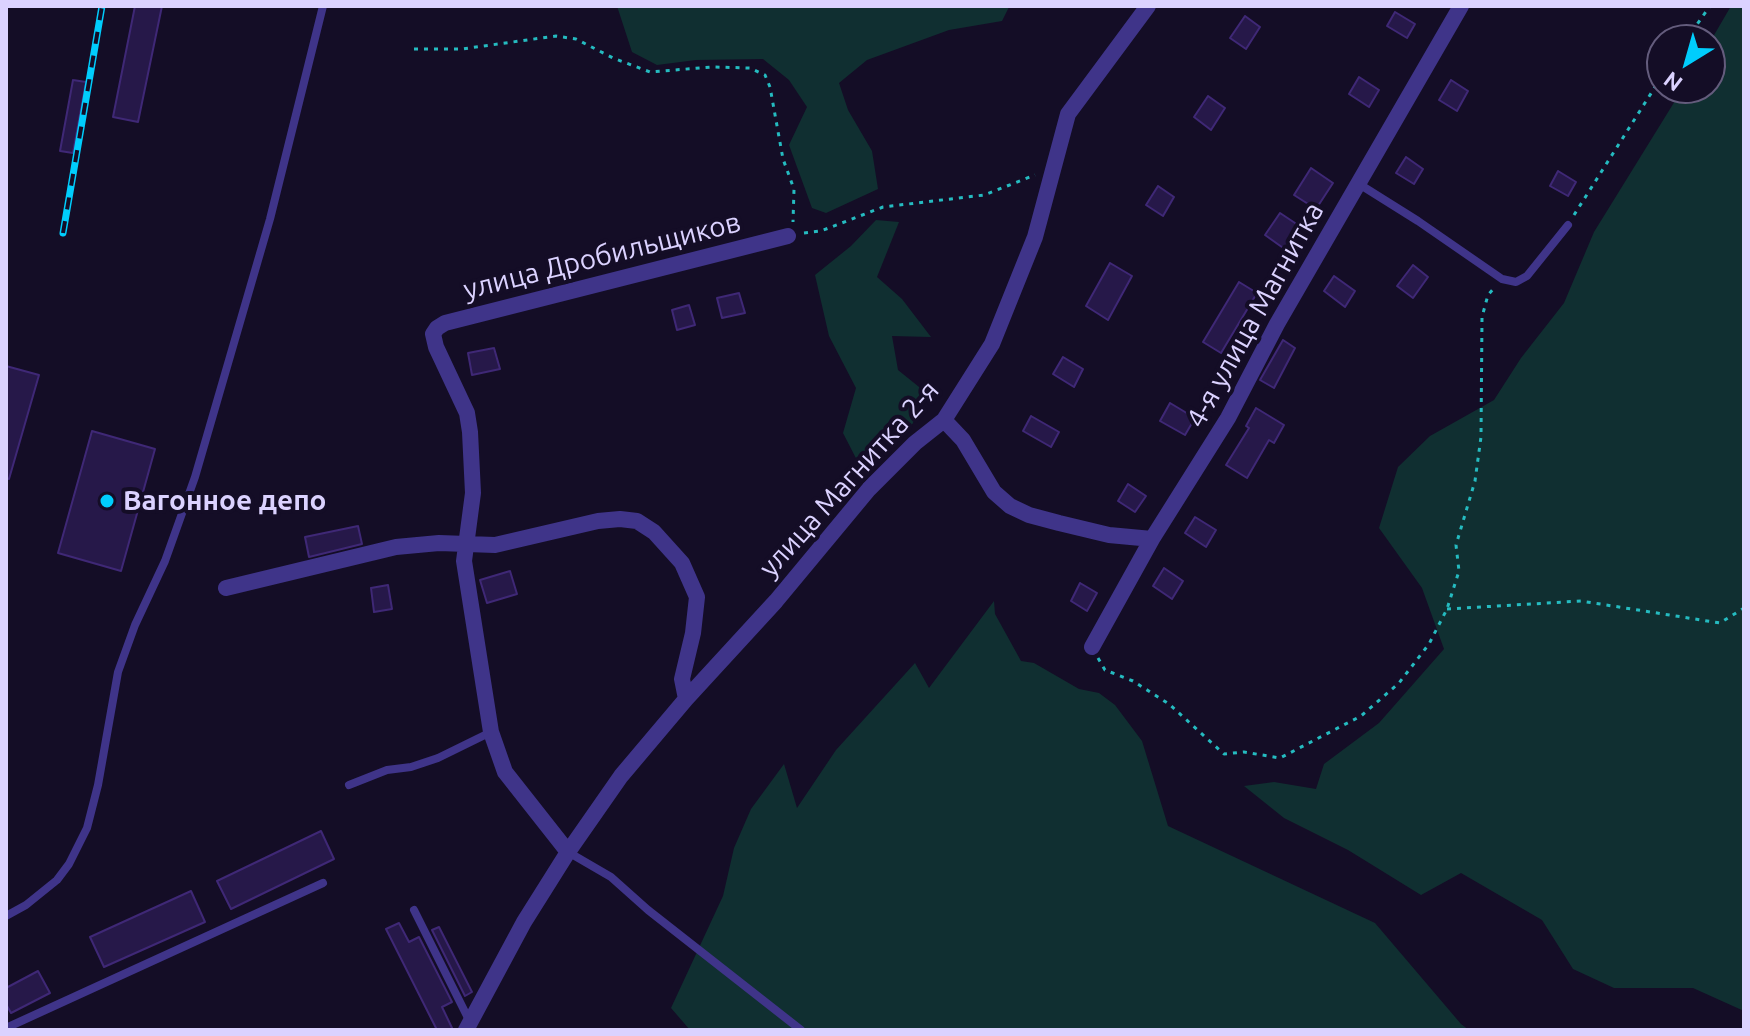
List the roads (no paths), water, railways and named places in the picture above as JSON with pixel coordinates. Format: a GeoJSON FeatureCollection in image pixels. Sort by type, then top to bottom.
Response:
{"type":"FeatureCollection","features":[{"type":"Feature","properties":{"kind":"street","name":"улица Магнитка 2-я"},"geometry":{"type":"LineString","coordinates":[[468,1026],[568,852],[614,785],[686,699],[776,601],[869,489],[915,443],[944,420],[992,344],[1035,237],[1068,114],[1148,6]]}},
{"type":"Feature","properties":{"kind":"street","name":"4-я улица Магнитка"},"geometry":{"type":"LineString","coordinates":[[1092,647],[1152,539],[1228,418],[1277,324],[1461,6]]}},
{"type":"Feature","properties":{"kind":"street","name":"улица Дробильщиков"},"geometry":{"type":"LineString","coordinates":[[467,544],[473,493],[470,432],[467,413],[436,347],[433,334],[437,328],[445,323],[788,236]]}},
{"type":"Feature","properties":{"kind":"street"},"geometry":{"type":"LineString","coordinates":[[944,420],[963,440],[994,492],[1010,506],[1029,515],[1084,529],[1152,539]]}},
{"type":"Feature","properties":{"kind":"street"},"geometry":{"type":"LineString","coordinates":[[226,588],[396,547],[439,543],[495,545],[598,521],[637,521],[654,532],[682,563],[697,597],[693,633],[682,679],[686,699]]}},
{"type":"Feature","properties":{"kind":"street"},"geometry":{"type":"LineString","coordinates":[[467,544],[465,581],[491,732],[505,772],[568,852]]}},
{"type":"Feature","properties":{"kind":"lane"},"geometry":{"type":"LineString","coordinates":[[6,916],[35,899],[57,880],[87,828],[98,785],[118,672],[135,625],[165,561],[195,477],[270,219],[323,6]]}},
{"type":"Feature","properties":{"kind":"lane"},"geometry":{"type":"LineString","coordinates":[[1359,184],[1502,279],[1516,282],[1527,276],[1568,225]]}},
{"type":"Feature","properties":{"kind":"lane"},"geometry":{"type":"LineString","coordinates":[[349,785],[387,770],[411,767],[438,758],[491,732]]}},
{"type":"Feature","properties":{"kind":"lane"},"geometry":{"type":"LineString","coordinates":[[568,852],[611,877],[648,910],[801,1030]]}},
{"type":"Feature","properties":{"kind":"lane"},"geometry":{"type":"LineString","coordinates":[[6,1028],[323,883]]}},
{"type":"Feature","properties":{"kind":"lane"},"geometry":{"type":"LineString","coordinates":[[414,910],[468,1026]]}},
{"type":"Feature","properties":{"kind":"railway"},"geometry":{"type":"LineString","coordinates":[[63,233],[102,6]]}},
{"type":"Feature","properties":{"kind":"place","name":"Вагонное депо"},"geometry":{"type":"Point","coordinates":[107,501]}}]}
